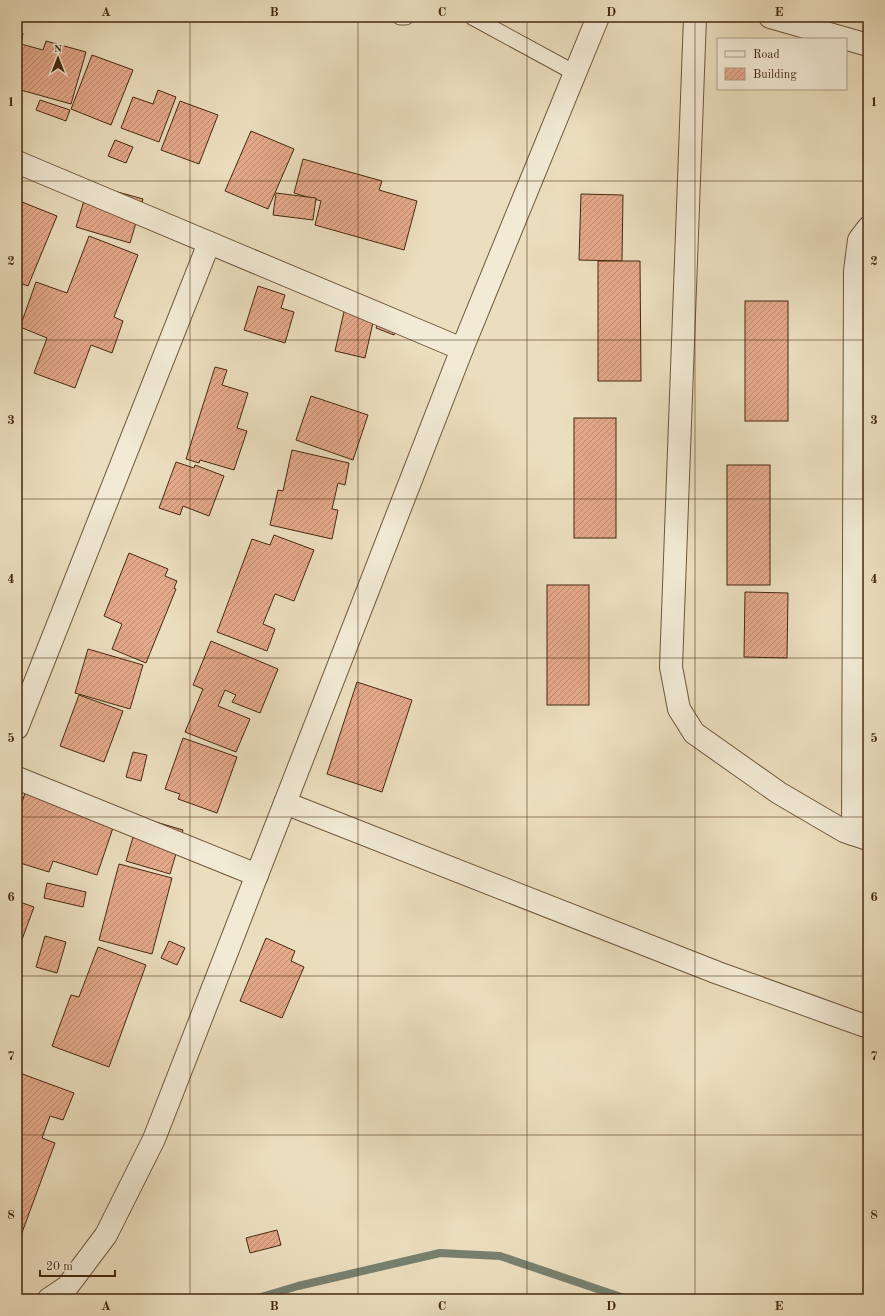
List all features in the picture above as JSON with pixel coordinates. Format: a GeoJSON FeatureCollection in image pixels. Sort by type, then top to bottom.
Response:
{"type":"FeatureCollection","features":[{"type":"Feature","properties":{"kind":"street"},"geometry":{"type":"LineString","coordinates":[[49,1299],[66,1293],[106,1235],[154,1139],[462,349],[598,17]]}},
{"type":"Feature","properties":{"kind":"street"},"geometry":{"type":"LineString","coordinates":[[695,17],[671,659],[671,667],[679,709],[694,733],[779,793],[844,831],[860,836],[855,271],[859,240],[868,228]]}},
{"type":"Feature","properties":{"kind":"street"},"geometry":{"type":"LineString","coordinates":[[770,17],[829,25],[868,45]]}},
{"type":"Feature","properties":{"kind":"street"},"geometry":{"type":"LineString","coordinates":[[17,162],[462,349]]}},
{"type":"Feature","properties":{"kind":"street"},"geometry":{"type":"LineString","coordinates":[[17,728],[209,243]]}},
{"type":"Feature","properties":{"kind":"street"},"geometry":{"type":"LineString","coordinates":[[17,778],[257,875]]}},
{"type":"Feature","properties":{"kind":"street"},"geometry":{"type":"LineString","coordinates":[[285,803],[718,973],[868,1027]]}},
{"type":"Feature","properties":{"kind":"lane"},"geometry":{"type":"LineString","coordinates":[[400,17],[406,17]]}},
{"type":"Feature","properties":{"kind":"lane"},"geometry":{"type":"LineString","coordinates":[[472,17],[575,73]]}},
{"type":"Feature","properties":{"kind":"building"},"geometry":{"type":"Polygon","coordinates":[[[17,32],[23,33],[21,44],[43,50],[46,41],[86,52],[71,104],[17,89],[17,32]]]}},
{"type":"Feature","properties":{"kind":"building"},"geometry":{"type":"Polygon","coordinates":[[[92,55],[133,70],[111,125],[71,109],[92,55]]]}},
{"type":"Feature","properties":{"kind":"building"},"geometry":{"type":"Polygon","coordinates":[[[158,90],[176,97],[159,142],[121,128],[133,97],[153,104],[158,90]]]}},
{"type":"Feature","properties":{"kind":"building"},"geometry":{"type":"Polygon","coordinates":[[[40,100],[70,110],[66,121],[36,110],[40,100]]]}},
{"type":"Feature","properties":{"kind":"building"},"geometry":{"type":"Polygon","coordinates":[[[180,101],[218,115],[199,164],[161,150],[180,101]]]}},
{"type":"Feature","properties":{"kind":"building"},"geometry":{"type":"Polygon","coordinates":[[[251,131],[294,149],[268,209],[225,191],[251,131]]]}},
{"type":"Feature","properties":{"kind":"building"},"geometry":{"type":"Polygon","coordinates":[[[115,140],[133,147],[126,163],[108,156],[115,140]]]}},
{"type":"Feature","properties":{"kind":"building"},"geometry":{"type":"Polygon","coordinates":[[[303,159],[382,181],[379,190],[417,201],[404,250],[315,225],[321,201],[294,193],[303,159]]]}},
{"type":"Feature","properties":{"kind":"building"},"geometry":{"type":"Polygon","coordinates":[[[89,184],[143,199],[130,243],[76,227],[89,184]]]}},
{"type":"Feature","properties":{"kind":"building"},"geometry":{"type":"Polygon","coordinates":[[[276,193],[316,198],[313,220],[273,215],[276,193]]]}},
{"type":"Feature","properties":{"kind":"building"},"geometry":{"type":"Polygon","coordinates":[[[581,194],[623,195],[622,261],[579,260],[581,194]]]}},
{"type":"Feature","properties":{"kind":"building"},"geometry":{"type":"Polygon","coordinates":[[[17,200],[57,216],[28,286],[17,282],[17,200]]]}},
{"type":"Feature","properties":{"kind":"building"},"geometry":{"type":"Polygon","coordinates":[[[89,236],[138,255],[114,317],[123,321],[112,353],[91,345],[75,388],[34,373],[47,338],[20,327],[36,282],[67,293],[89,236]]]}},
{"type":"Feature","properties":{"kind":"building"},"geometry":{"type":"Polygon","coordinates":[[[598,261],[640,261],[641,381],[598,381],[598,261]]]}},
{"type":"Feature","properties":{"kind":"building"},"geometry":{"type":"Polygon","coordinates":[[[258,286],[285,295],[281,308],[294,312],[285,343],[244,330],[258,286]]]}},
{"type":"Feature","properties":{"kind":"building"},"geometry":{"type":"Polygon","coordinates":[[[745,301],[788,301],[788,421],[745,421],[745,301]]]}},
{"type":"Feature","properties":{"kind":"building"},"geometry":{"type":"Polygon","coordinates":[[[346,303],[376,309],[365,358],[335,351],[346,303]]]}},
{"type":"Feature","properties":{"kind":"building"},"geometry":{"type":"Polygon","coordinates":[[[383,312],[400,318],[394,335],[376,328],[383,312]]]}},
{"type":"Feature","properties":{"kind":"building"},"geometry":{"type":"Polygon","coordinates":[[[215,367],[227,370],[222,385],[248,393],[237,428],[247,431],[234,470],[200,460],[199,463],[186,459],[215,367]]]}},
{"type":"Feature","properties":{"kind":"building"},"geometry":{"type":"Polygon","coordinates":[[[311,396],[368,415],[353,460],[296,440],[311,396]]]}},
{"type":"Feature","properties":{"kind":"building"},"geometry":{"type":"Polygon","coordinates":[[[574,418],[616,418],[616,538],[574,538],[574,418]]]}},
{"type":"Feature","properties":{"kind":"building"},"geometry":{"type":"Polygon","coordinates":[[[292,450],[349,463],[345,485],[338,483],[332,509],[338,510],[332,539],[270,525],[278,490],[283,491],[292,450]]]}},
{"type":"Feature","properties":{"kind":"building"},"geometry":{"type":"Polygon","coordinates":[[[176,462],[194,468],[195,465],[224,476],[209,516],[183,506],[180,515],[159,508],[176,462]]]}},
{"type":"Feature","properties":{"kind":"building"},"geometry":{"type":"Polygon","coordinates":[[[727,465],[770,465],[770,585],[727,585],[727,465]]]}},
{"type":"Feature","properties":{"kind":"building"},"geometry":{"type":"Polygon","coordinates":[[[274,535],[314,550],[294,601],[275,594],[263,624],[275,629],[267,651],[217,632],[252,539],[270,545],[274,535]]]}},
{"type":"Feature","properties":{"kind":"building"},"geometry":{"type":"Polygon","coordinates":[[[129,553],[168,569],[165,576],[177,581],[174,588],[176,589],[146,663],[112,649],[122,624],[104,616],[129,553]]]}},
{"type":"Feature","properties":{"kind":"building"},"geometry":{"type":"Polygon","coordinates":[[[547,585],[589,585],[589,705],[547,705],[547,585]]]}},
{"type":"Feature","properties":{"kind":"building"},"geometry":{"type":"Polygon","coordinates":[[[745,592],[788,593],[787,658],[744,657],[745,592]]]}},
{"type":"Feature","properties":{"kind":"building"},"geometry":{"type":"Polygon","coordinates":[[[211,641],[278,669],[260,713],[232,702],[236,695],[225,690],[218,706],[250,719],[236,752],[185,732],[203,689],[193,685],[211,641]]]}},
{"type":"Feature","properties":{"kind":"building"},"geometry":{"type":"Polygon","coordinates":[[[88,649],[143,665],[130,709],[75,693],[88,649]]]}},
{"type":"Feature","properties":{"kind":"building"},"geometry":{"type":"Polygon","coordinates":[[[357,682],[412,700],[382,792],[327,774],[357,682]]]}},
{"type":"Feature","properties":{"kind":"building"},"geometry":{"type":"Polygon","coordinates":[[[79,695],[123,711],[104,762],[60,746],[79,695]]]}},
{"type":"Feature","properties":{"kind":"building"},"geometry":{"type":"Polygon","coordinates":[[[183,738],[237,757],[217,813],[178,799],[180,794],[165,789],[183,738]]]}},
{"type":"Feature","properties":{"kind":"building"},"geometry":{"type":"Polygon","coordinates":[[[133,752],[147,755],[141,781],[126,777],[133,752]]]}},
{"type":"Feature","properties":{"kind":"building"},"geometry":{"type":"Polygon","coordinates":[[[26,790],[116,819],[97,875],[53,861],[49,872],[17,862],[17,817],[26,790]]]}},
{"type":"Feature","properties":{"kind":"building"},"geometry":{"type":"Polygon","coordinates":[[[139,817],[183,830],[170,874],[126,861],[139,817]]]}},
{"type":"Feature","properties":{"kind":"building"},"geometry":{"type":"Polygon","coordinates":[[[119,864],[172,878],[152,954],[99,940],[119,864]]]}},
{"type":"Feature","properties":{"kind":"building"},"geometry":{"type":"Polygon","coordinates":[[[47,883],[86,892],[83,907],[44,898],[47,883]]]}},
{"type":"Feature","properties":{"kind":"building"},"geometry":{"type":"Polygon","coordinates":[[[17,901],[34,907],[17,953],[17,901]]]}},
{"type":"Feature","properties":{"kind":"building"},"geometry":{"type":"Polygon","coordinates":[[[45,936],[66,942],[57,973],[36,967],[45,936]]]}},
{"type":"Feature","properties":{"kind":"building"},"geometry":{"type":"Polygon","coordinates":[[[266,938],[295,951],[291,961],[304,967],[282,1018],[240,1001],[266,938]]]}},
{"type":"Feature","properties":{"kind":"building"},"geometry":{"type":"Polygon","coordinates":[[[169,941],[185,948],[177,965],[161,958],[169,941]]]}},
{"type":"Feature","properties":{"kind":"building"},"geometry":{"type":"Polygon","coordinates":[[[98,947],[146,965],[109,1067],[52,1046],[71,995],[79,997],[98,947]]]}},
{"type":"Feature","properties":{"kind":"building"},"geometry":{"type":"Polygon","coordinates":[[[17,1072],[74,1093],[63,1120],[50,1116],[42,1138],[55,1143],[20,1238],[17,1237],[17,1072]]]}},
{"type":"Feature","properties":{"kind":"building"},"geometry":{"type":"Polygon","coordinates":[[[277,1230],[281,1245],[250,1253],[246,1238],[277,1230]]]}},
{"type":"Feature","properties":{"kind":"waterway"},"geometry":{"type":"LineString","coordinates":[[255,1299],[298,1286],[440,1253],[500,1256],[627,1299]]}}]}
